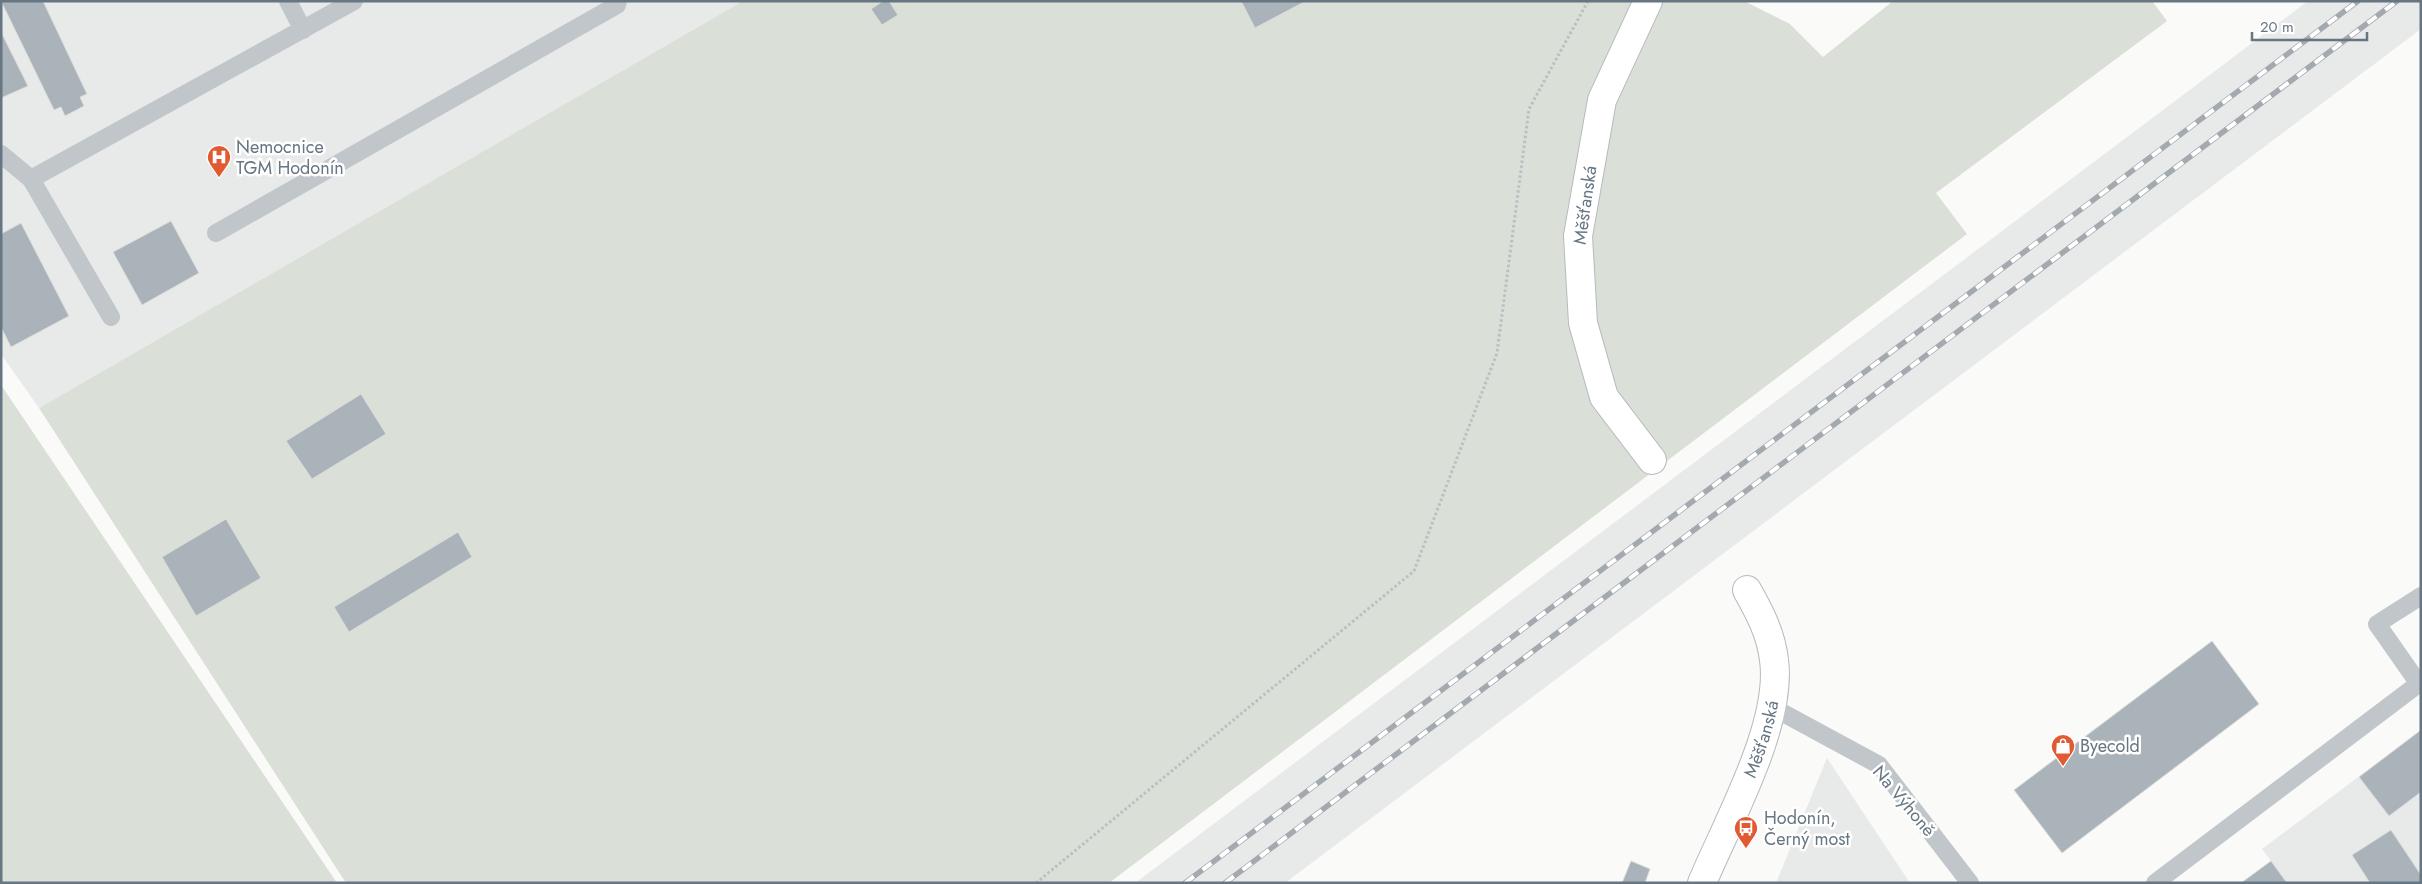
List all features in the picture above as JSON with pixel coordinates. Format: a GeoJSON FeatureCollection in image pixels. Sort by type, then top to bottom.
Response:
{"type":"FeatureCollection","features":[{"type":"Feature","properties":{"kind":"main road","name":"Měšťanská"},"geometry":{"type":"LineString","coordinates":[[1648,1],[1602,100],[1578,236],[1583,323],[1604,397],[1652,460]]}},
{"type":"Feature","properties":{"kind":"main road","name":"Měšťanská"},"geometry":{"type":"LineString","coordinates":[[1702,883],[1753,767],[1772,707],[1775,687],[1771,643],[1764,620],[1746,590]]}},
{"type":"Feature","properties":{"kind":"lane"},"geometry":{"type":"LineString","coordinates":[[288,1],[303,30]]}},
{"type":"Feature","properties":{"kind":"lane"},"geometry":{"type":"LineString","coordinates":[[31,179],[354,1]]}},
{"type":"Feature","properties":{"kind":"lane"},"geometry":{"type":"LineString","coordinates":[[216,233],[617,5],[618,1]]}},
{"type":"Feature","properties":{"kind":"lane"},"geometry":{"type":"LineString","coordinates":[[1,154],[31,179],[111,317]]}},
{"type":"Feature","properties":{"kind":"lane"},"geometry":{"type":"LineString","coordinates":[[2155,883],[2420,683],[2377,624],[2421,596]]}},
{"type":"Feature","properties":{"kind":"lane","name":"Na Výhoně"},"geometry":{"type":"LineString","coordinates":[[1772,707],[1879,765],[1970,883]]}},
{"type":"Feature","properties":{"kind":"path"},"geometry":{"type":"LineString","coordinates":[[1036,883],[1414,570],[1497,353],[1528,109],[1588,1]]}},
{"type":"Feature","properties":{"kind":"shaded area","name":"Nemocnice TGM Hodonín"},"geometry":{"type":"Polygon","coordinates":[[[1,1],[743,1],[39,408],[1,354],[1,1]]]}},
{"type":"Feature","properties":{"kind":"shaded area"},"geometry":{"type":"Polygon","coordinates":[[[743,1],[1744,1],[1790,24],[1823,57],[1893,1],[2152,1],[2167,21],[1936,193],[1967,234],[1109,883],[346,883],[39,408],[743,1]]]}},
{"type":"Feature","properties":{"kind":"shaded area"},"geometry":{"type":"Polygon","coordinates":[[[2308,1],[2421,1],[2421,29],[1285,883],[1135,883],[2308,1]]]}},
{"type":"Feature","properties":{"kind":"shaded area"},"geometry":{"type":"Polygon","coordinates":[[[1,385],[337,883],[1,883],[1,385]]]}},
{"type":"Feature","properties":{"kind":"shaded area"},"geometry":{"type":"Polygon","coordinates":[[[2421,730],[2421,883],[2241,883],[2271,861],[2262,849],[2421,730]]]}},
{"type":"Feature","properties":{"kind":"shaded area"},"geometry":{"type":"Polygon","coordinates":[[[1827,758],[1910,883],[1776,883],[1827,758]]]}},
{"type":"Feature","properties":{"kind":"building"},"geometry":{"type":"Polygon","coordinates":[[[1,1],[43,1],[87,94],[80,97],[84,106],[65,116],[61,107],[54,110],[1,1]]]}},
{"type":"Feature","properties":{"kind":"building"},"geometry":{"type":"Polygon","coordinates":[[[883,1],[889,1],[898,15],[882,25],[871,9],[883,1]]]}},
{"type":"Feature","properties":{"kind":"building"},"geometry":{"type":"Polygon","coordinates":[[[1241,1],[1306,1],[1255,28],[1241,1]]]}},
{"type":"Feature","properties":{"kind":"building"},"geometry":{"type":"Polygon","coordinates":[[[1,32],[28,86],[1,98],[1,32]]]}},
{"type":"Feature","properties":{"kind":"building"},"geometry":{"type":"Polygon","coordinates":[[[171,221],[199,273],[142,305],[113,252],[171,221]]]}},
{"type":"Feature","properties":{"kind":"building"},"geometry":{"type":"Polygon","coordinates":[[[21,223],[69,316],[11,347],[1,327],[1,234],[21,223]]]}},
{"type":"Feature","properties":{"kind":"building"},"geometry":{"type":"Polygon","coordinates":[[[361,394],[386,434],[312,479],[286,441],[361,394]]]}},
{"type":"Feature","properties":{"kind":"building"},"geometry":{"type":"Polygon","coordinates":[[[226,519],[261,578],[196,616],[162,557],[226,519]]]}},
{"type":"Feature","properties":{"kind":"building"},"geometry":{"type":"Polygon","coordinates":[[[458,532],[472,557],[349,632],[334,607],[458,532]]]}},
{"type":"Feature","properties":{"kind":"building"},"geometry":{"type":"Polygon","coordinates":[[[2212,641],[2259,704],[2062,853],[2014,790],[2212,641]]]}},
{"type":"Feature","properties":{"kind":"building"},"geometry":{"type":"Polygon","coordinates":[[[2421,730],[2421,792],[2389,816],[2359,777],[2421,730]]]}},
{"type":"Feature","properties":{"kind":"building"},"geometry":{"type":"Polygon","coordinates":[[[2391,830],[2421,875],[2421,883],[2370,883],[2352,855],[2391,830]]]}},
{"type":"Feature","properties":{"kind":"building"},"geometry":{"type":"Polygon","coordinates":[[[1631,861],[1650,869],[1645,883],[1622,883],[1631,861]]]}},
{"type":"Feature","properties":{"kind":"building"},"geometry":{"type":"Polygon","coordinates":[[[2271,861],[2287,883],[2241,883],[2271,861]]]}},
{"type":"Feature","properties":{"kind":"railway"},"geometry":{"type":"LineString","coordinates":[[1185,883],[2358,1]]}},
{"type":"Feature","properties":{"kind":"railway"},"geometry":{"type":"LineString","coordinates":[[1225,883],[2397,1]]}},
{"type":"Feature","properties":{"kind":"place","name":"Nemocnice TGM Hodonín"},"geometry":{"type":"Point","coordinates":[219,178]}},
{"type":"Feature","properties":{"kind":"place","name":"Byecold"},"geometry":{"type":"Point","coordinates":[2063,767]}},
{"type":"Feature","properties":{"kind":"place","name":"Hodonín, Černý most"},"geometry":{"type":"Point","coordinates":[1746,849]}}]}
